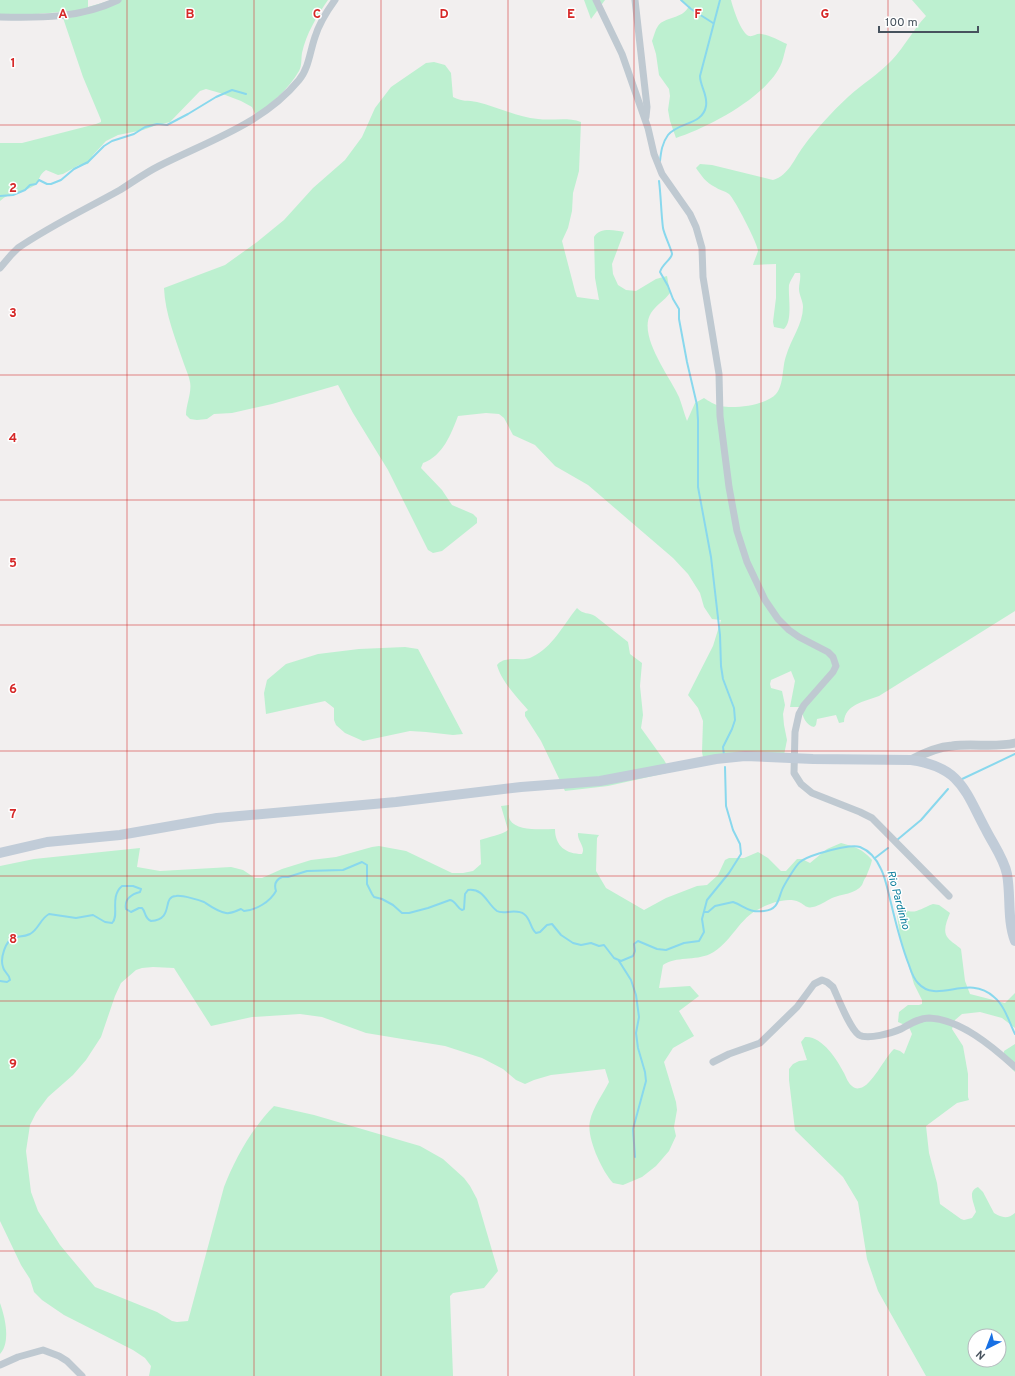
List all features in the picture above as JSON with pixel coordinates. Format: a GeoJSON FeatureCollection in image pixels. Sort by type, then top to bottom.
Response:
{"type":"FeatureCollection","features":[{"type":"Feature","properties":{"kind":"main road"},"geometry":{"type":"LineString","coordinates":[[0,853],[47,842],[120,836],[217,818],[396,802],[529,786],[600,781],[716,758],[745,756],[795,759],[911,760],[920,761],[940,768],[954,776],[967,792],[1006,871],[1011,924],[1015,941]]}},
{"type":"Feature","properties":{"kind":"street"},"geometry":{"type":"LineString","coordinates":[[0,17],[32,18],[82,13],[118,0]]}},
{"type":"Feature","properties":{"kind":"street"},"geometry":{"type":"LineString","coordinates":[[0,268],[10,255],[18,248],[72,215],[121,189],[156,167],[221,137],[266,111],[287,92],[304,73],[319,27],[335,0]]}},
{"type":"Feature","properties":{"kind":"street"},"geometry":{"type":"LineString","coordinates":[[596,0],[622,54],[646,120],[654,154],[662,174],[690,214],[702,248],[704,277],[719,374],[720,416],[729,487],[737,531],[747,562],[765,600],[778,619],[799,637],[828,652],[836,662],[833,672],[804,705],[799,714],[796,732],[794,773],[796,778],[807,790],[812,793],[867,815],[949,896]]}},
{"type":"Feature","properties":{"kind":"street"},"geometry":{"type":"LineString","coordinates":[[635,0],[647,107],[646,120]]}},
{"type":"Feature","properties":{"kind":"street"},"geometry":{"type":"LineString","coordinates":[[911,760],[931,751],[945,747],[1002,745],[1015,743]]}},
{"type":"Feature","properties":{"kind":"street"},"geometry":{"type":"LineString","coordinates":[[713,1062],[729,1054],[760,1044],[806,997],[814,984],[822,980],[833,987],[853,1029],[860,1035],[870,1036],[885,1034],[898,1030],[924,1018],[931,1018],[945,1021],[970,1032],[994,1048],[1015,1067]]}},
{"type":"Feature","properties":{"kind":"street"},"geometry":{"type":"LineString","coordinates":[[0,1365],[18,1357],[43,1350],[60,1356],[82,1376]]}},
{"type":"Feature","properties":{"kind":"green space"},"geometry":{"type":"Polygon","coordinates":[[[0,0],[88,0],[88,7],[112,0],[328,0],[306,39],[300,69],[295,78],[274,101],[256,116],[252,107],[241,101],[206,89],[200,91],[170,122],[143,130],[118,135],[106,141],[93,155],[88,164],[79,165],[63,174],[58,175],[46,170],[38,182],[31,188],[8,195],[0,201],[0,143],[22,143],[96,124],[101,122],[101,120],[83,77],[61,12],[13,16],[0,15],[0,0]]]}},
{"type":"Feature","properties":{"kind":"green space"},"geometry":{"type":"Polygon","coordinates":[[[584,0],[605,0],[591,19],[584,0]]]}},
{"type":"Feature","properties":{"kind":"green space"},"geometry":{"type":"Polygon","coordinates":[[[681,0],[731,0],[738,20],[746,34],[750,36],[760,34],[787,44],[782,62],[775,75],[765,87],[736,109],[721,118],[676,138],[668,110],[670,96],[669,89],[659,75],[656,54],[652,41],[656,29],[661,23],[682,14],[689,6],[681,0]]]}},
{"type":"Feature","properties":{"kind":"green space"},"geometry":{"type":"Polygon","coordinates":[[[912,0],[1015,0],[1015,611],[879,696],[856,704],[848,711],[844,722],[839,723],[836,715],[817,719],[814,727],[809,725],[802,713],[802,707],[790,707],[795,681],[791,671],[771,680],[771,688],[782,691],[785,705],[783,714],[787,740],[783,760],[757,758],[704,763],[702,752],[703,721],[698,708],[688,695],[713,646],[721,620],[712,619],[704,607],[700,593],[688,574],[673,558],[588,485],[555,466],[535,445],[513,435],[504,418],[499,414],[486,413],[458,416],[449,437],[441,450],[430,460],[423,463],[421,468],[442,490],[452,505],[473,514],[477,518],[477,523],[442,551],[433,553],[428,550],[388,470],[353,413],[338,385],[272,404],[232,413],[214,414],[207,419],[190,419],[186,415],[190,382],[174,336],[166,307],[164,288],[225,265],[284,220],[313,188],[345,160],[362,137],[375,108],[391,87],[426,63],[434,62],[445,65],[451,73],[453,97],[456,99],[477,102],[530,118],[581,122],[579,171],[573,193],[572,211],[568,228],[562,241],[577,297],[599,300],[595,278],[594,237],[603,230],[624,232],[612,264],[613,274],[618,285],[626,290],[636,291],[656,279],[667,276],[670,293],[651,313],[648,322],[648,333],[656,356],[679,397],[687,421],[695,403],[704,398],[718,405],[734,407],[750,405],[771,398],[779,390],[786,356],[801,319],[803,305],[799,289],[800,273],[795,273],[789,285],[789,315],[787,325],[784,329],[774,327],[776,264],[753,265],[758,251],[757,247],[732,197],[706,181],[696,168],[700,164],[712,165],[773,180],[779,178],[791,166],[808,140],[824,121],[848,97],[882,70],[892,60],[926,16],[912,0]]]}},
{"type":"Feature","properties":{"kind":"green space"},"geometry":{"type":"Polygon","coordinates":[[[577,608],[582,612],[595,616],[628,642],[630,654],[642,663],[640,686],[643,715],[641,728],[671,772],[608,786],[565,791],[541,741],[525,716],[525,712],[528,710],[506,683],[497,665],[509,659],[528,659],[539,653],[552,642],[577,608]]]}},
{"type":"Feature","properties":{"kind":"green space"},"geometry":{"type":"Polygon","coordinates":[[[405,647],[418,649],[463,734],[453,735],[410,731],[363,741],[345,733],[336,725],[334,720],[334,708],[325,701],[266,714],[264,693],[267,680],[286,664],[318,654],[359,649],[405,647]]]}},
{"type":"Feature","properties":{"kind":"green space"},"geometry":{"type":"Polygon","coordinates":[[[509,805],[509,818],[514,824],[531,829],[555,829],[559,844],[566,851],[582,854],[583,849],[578,833],[599,835],[597,838],[596,871],[606,888],[644,910],[666,898],[697,886],[707,885],[718,875],[725,860],[729,858],[744,858],[758,852],[768,858],[781,871],[786,871],[797,859],[802,859],[810,863],[827,849],[841,843],[858,848],[872,860],[862,885],[856,890],[832,898],[818,906],[807,907],[799,902],[790,900],[770,904],[753,912],[724,944],[710,954],[674,960],[663,965],[659,988],[690,986],[699,996],[679,1011],[694,1036],[673,1048],[664,1062],[676,1102],[677,1110],[674,1127],[676,1136],[669,1151],[656,1166],[642,1177],[623,1185],[613,1183],[609,1178],[596,1154],[590,1136],[589,1128],[591,1116],[609,1082],[605,1069],[551,1075],[525,1084],[516,1080],[503,1069],[482,1058],[445,1046],[366,1033],[322,1017],[300,1014],[252,1017],[211,1026],[174,968],[142,968],[136,970],[121,983],[101,1037],[86,1060],[73,1075],[48,1097],[36,1113],[30,1125],[26,1151],[31,1192],[38,1211],[60,1245],[95,1287],[157,1312],[172,1321],[188,1321],[224,1187],[233,1166],[251,1134],[274,1106],[314,1115],[420,1146],[443,1159],[464,1178],[477,1199],[498,1271],[484,1288],[453,1293],[450,1296],[453,1376],[149,1376],[151,1366],[145,1358],[133,1350],[64,1315],[42,1300],[34,1292],[30,1279],[21,1265],[0,1221],[0,866],[34,859],[140,848],[137,867],[160,871],[231,867],[243,870],[255,878],[262,878],[282,869],[311,860],[336,857],[379,846],[406,851],[452,873],[463,873],[473,871],[481,864],[480,840],[499,835],[508,830],[501,806],[509,805]]]}},
{"type":"Feature","properties":{"kind":"green space"},"geometry":{"type":"Polygon","coordinates":[[[933,904],[939,905],[950,913],[945,932],[949,939],[961,949],[965,981],[970,994],[1005,1003],[1015,993],[1015,1028],[1002,1018],[980,1012],[962,1014],[955,1020],[952,1029],[963,1046],[968,1074],[969,1100],[957,1103],[926,1126],[929,1153],[937,1183],[940,1204],[961,1219],[964,1220],[972,1218],[976,1212],[972,1194],[978,1187],[983,1192],[994,1213],[1005,1217],[1015,1213],[1015,1376],[926,1376],[878,1291],[867,1259],[858,1202],[843,1177],[795,1130],[789,1069],[793,1064],[799,1061],[807,1060],[801,1042],[805,1037],[811,1037],[823,1044],[841,1067],[849,1083],[853,1087],[857,1088],[869,1083],[894,1049],[904,1054],[912,1034],[909,1027],[898,1022],[899,1012],[908,1005],[922,1004],[922,1000],[914,984],[900,937],[896,907],[898,905],[911,912],[933,904]]]}},
{"type":"Feature","properties":{"kind":"green space"},"geometry":{"type":"Polygon","coordinates":[[[1015,1044],[1015,1072],[1004,1057],[1004,1051],[1015,1044]]]}},
{"type":"Feature","properties":{"kind":"green space"},"geometry":{"type":"Polygon","coordinates":[[[0,1303],[4,1315],[6,1336],[3,1349],[0,1354],[0,1303]]]}},
{"type":"Feature","properties":{"kind":"waterway"},"geometry":{"type":"LineString","coordinates":[[681,0],[691,9],[713,23]]}},
{"type":"Feature","properties":{"kind":"waterway"},"geometry":{"type":"LineString","coordinates":[[660,161],[663,144],[668,135],[672,131],[700,117],[704,112],[706,98],[700,76],[720,0]]}},
{"type":"Feature","properties":{"kind":"waterway"},"geometry":{"type":"LineString","coordinates":[[0,196],[13,195],[25,190],[30,185],[36,184],[39,180],[47,184],[61,180],[74,169],[88,162],[104,146],[112,141],[134,134],[145,127],[157,124],[167,125],[216,97],[232,90],[246,94]]}},
{"type":"Feature","properties":{"kind":"waterway"},"geometry":{"type":"LineString","coordinates":[[659,181],[663,228],[672,254],[660,272],[679,309],[679,319],[687,362],[697,405],[698,487],[711,557],[720,635],[723,679],[734,708],[735,720],[723,747],[724,755]]}},
{"type":"Feature","properties":{"kind":"waterway"},"geometry":{"type":"LineString","coordinates":[[960,780],[1015,754]]}},
{"type":"Feature","properties":{"kind":"waterway","name":"Rio Pardinho"},"geometry":{"type":"LineString","coordinates":[[0,981],[7,982],[10,980],[2,964],[2,959],[4,950],[11,939],[30,934],[49,914],[76,918],[93,915],[105,922],[112,923],[115,916],[116,895],[122,886],[133,886],[141,889],[140,892],[134,894],[127,900],[126,909],[131,912],[142,908],[147,918],[151,921],[163,916],[166,912],[169,900],[176,896],[202,901],[217,910],[232,913],[241,909],[244,911],[262,905],[270,899],[276,891],[276,881],[282,877],[288,877],[307,871],[343,870],[362,862],[367,865],[367,884],[374,897],[382,899],[393,905],[402,913],[409,913],[428,908],[450,900],[462,910],[464,909],[465,894],[468,890],[473,890],[482,894],[497,911],[521,912],[524,914],[528,918],[536,933],[540,932],[547,925],[552,924],[561,935],[573,943],[581,945],[591,943],[599,946],[604,945],[614,958],[621,961],[633,956],[635,951],[634,944],[638,941],[657,949],[666,950],[684,943],[699,941],[704,932],[702,919],[707,900],[729,873],[741,854],[740,844],[733,830],[726,806],[725,767]]}},
{"type":"Feature","properties":{"kind":"waterway"},"geometry":{"type":"LineString","coordinates":[[897,840],[921,820],[948,789]]}},
{"type":"Feature","properties":{"kind":"waterway","name":"Rio Pardinho"},"geometry":{"type":"LineString","coordinates":[[704,912],[708,912],[715,906],[733,902],[754,911],[772,909],[777,904],[785,884],[800,862],[813,855],[831,850],[850,846],[860,847],[873,856],[883,873],[901,942],[911,972],[916,981],[926,989],[934,991],[964,988],[984,990],[994,997],[1001,1005],[1015,1034]]}},
{"type":"Feature","properties":{"kind":"waterway"},"geometry":{"type":"LineString","coordinates":[[875,858],[888,848]]}},
{"type":"Feature","properties":{"kind":"waterway"},"geometry":{"type":"LineString","coordinates":[[619,961],[631,980],[636,995],[639,1017],[636,1033],[646,1081],[633,1129],[635,1157]]}}]}
